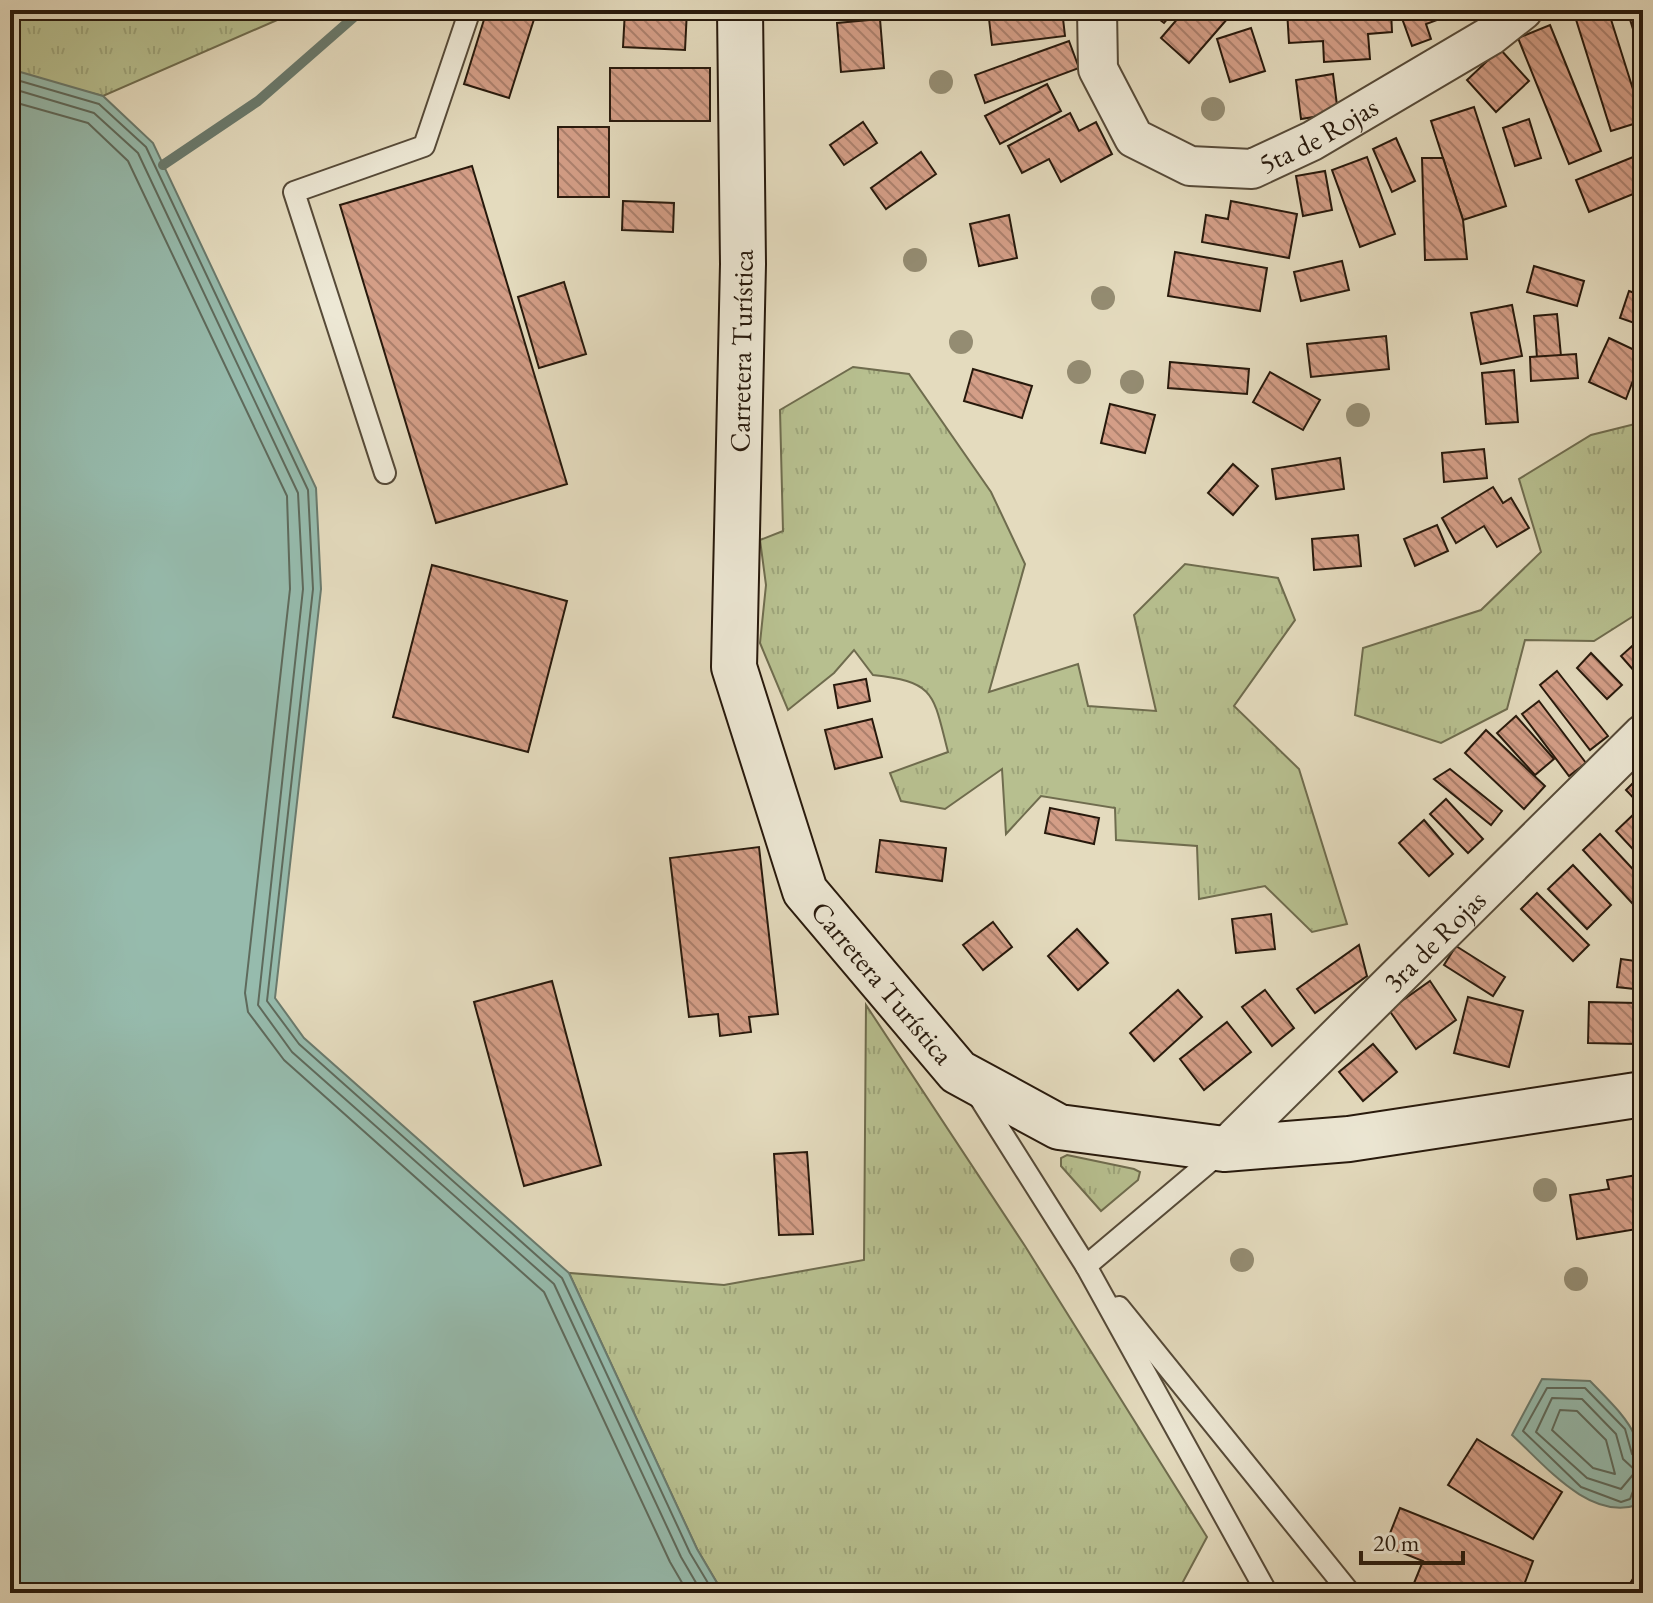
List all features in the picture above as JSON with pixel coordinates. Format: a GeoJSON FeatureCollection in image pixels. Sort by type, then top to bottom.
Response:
{"type":"FeatureCollection","features":[{"type":"Feature","properties":{"kind":"main road","name":"Carretera Turística"},"geometry":{"type":"LineString","coordinates":[[740,10],[743,264],[734,667],[805,891],[958,1072],[1059,1127],[1224,1149],[1349,1139],[1643,1094]]}},
{"type":"Feature","properties":{"kind":"street","name":"5ta de Rojas"},"geometry":{"type":"LineString","coordinates":[[1097,10],[1098,69],[1134,138],[1190,166],[1252,169],[1312,141],[1490,36],[1523,10]]}},
{"type":"Feature","properties":{"kind":"street","name":"3ra de Rojas"},"geometry":{"type":"LineString","coordinates":[[1224,1149],[1643,734]]}},
{"type":"Feature","properties":{"kind":"lane"},"geometry":{"type":"LineString","coordinates":[[385,473],[294,192],[424,146],[470,10]]}},
{"type":"Feature","properties":{"kind":"lane"},"geometry":{"type":"LineString","coordinates":[[966,1076],[1086,1266],[1267,1593]]}},
{"type":"Feature","properties":{"kind":"lane"},"geometry":{"type":"LineString","coordinates":[[1086,1266],[1224,1149]]}},
{"type":"Feature","properties":{"kind":"lane"},"geometry":{"type":"LineString","coordinates":[[1086,1266],[1350,1593]]}},
{"type":"Feature","properties":{"kind":"green space"},"geometry":{"type":"Polygon","coordinates":[[[10,10],[300,10],[103,96],[10,72],[10,10]]]}},
{"type":"Feature","properties":{"kind":"green space"},"geometry":{"type":"Polygon","coordinates":[[[853,367],[909,374],[991,492],[1025,564],[989,692],[1078,664],[1088,706],[1156,711],[1134,615],[1185,564],[1278,578],[1295,620],[1234,706],[1299,769],[1347,924],[1312,932],[1265,886],[1199,899],[1197,846],[1116,840],[1115,808],[1041,796],[1006,834],[1002,769],[945,809],[901,801],[890,773],[948,752],[939,716],[928,694],[920,687],[873,675],[854,650],[834,673],[788,710],[760,643],[766,585],[760,540],[783,531],[780,410],[853,367]]]}},
{"type":"Feature","properties":{"kind":"green space"},"geometry":{"type":"Polygon","coordinates":[[[1643,422],[1643,610],[1594,641],[1525,640],[1507,709],[1441,743],[1355,715],[1363,648],[1481,610],[1541,552],[1519,479],[1591,435],[1643,422]]]}},
{"type":"Feature","properties":{"kind":"green space"},"geometry":{"type":"Polygon","coordinates":[[[866,1005],[1025,1246],[1207,1537],[1177,1593],[723,1593],[697,1549],[569,1273],[724,1285],[864,1260],[866,1005]]]}},
{"type":"Feature","properties":{"kind":"green space"},"geometry":{"type":"Polygon","coordinates":[[[1067,1155],[1134,1169],[1140,1172],[1138,1180],[1101,1211],[1061,1166],[1061,1158],[1067,1155]]]}},
{"type":"Feature","properties":{"kind":"water"},"geometry":{"type":"Polygon","coordinates":[[[10,69],[103,96],[153,143],[316,488],[321,589],[275,998],[304,1038],[569,1273],[697,1549],[723,1593],[10,1593],[10,69]]]}},
{"type":"Feature","properties":{"kind":"water"},"geometry":{"type":"Polygon","coordinates":[[[1542,1379],[1590,1381],[1628,1423],[1639,1448],[1641,1464],[1637,1505],[1619,1508],[1585,1498],[1568,1487],[1512,1435],[1542,1379]]]}},
{"type":"Feature","properties":{"kind":"building"},"geometry":{"type":"Polygon","coordinates":[[[487,10],[536,13],[509,98],[464,84],[487,10]]]}},
{"type":"Feature","properties":{"kind":"building"},"geometry":{"type":"Polygon","coordinates":[[[625,10],[687,10],[685,50],[623,47],[625,10]]]}},
{"type":"Feature","properties":{"kind":"building"},"geometry":{"type":"Polygon","coordinates":[[[988,10],[1062,10],[1065,36],[992,45],[988,10]]]}},
{"type":"Feature","properties":{"kind":"building"},"geometry":{"type":"Polygon","coordinates":[[[1147,10],[1175,10],[1164,23],[1147,10]]]}},
{"type":"Feature","properties":{"kind":"building"},"geometry":{"type":"Polygon","coordinates":[[[1185,10],[1219,10],[1228,18],[1189,63],[1161,38],[1185,10]]]}},
{"type":"Feature","properties":{"kind":"building"},"geometry":{"type":"Polygon","coordinates":[[[1287,10],[1391,10],[1392,32],[1368,34],[1370,59],[1324,62],[1323,41],[1289,43],[1287,10]]]}},
{"type":"Feature","properties":{"kind":"building"},"geometry":{"type":"Polygon","coordinates":[[[1399,10],[1446,10],[1448,16],[1426,24],[1431,39],[1412,46],[1399,10]]]}},
{"type":"Feature","properties":{"kind":"building"},"geometry":{"type":"Polygon","coordinates":[[[1573,10],[1608,10],[1643,121],[1611,131],[1573,10]]]}},
{"type":"Feature","properties":{"kind":"building"},"geometry":{"type":"Polygon","coordinates":[[[1627,10],[1643,10],[1643,61],[1627,10]]]}},
{"type":"Feature","properties":{"kind":"building"},"geometry":{"type":"Polygon","coordinates":[[[880,19],[884,68],[841,72],[837,23],[880,19]]]}},
{"type":"Feature","properties":{"kind":"building"},"geometry":{"type":"Polygon","coordinates":[[[1550,25],[1601,151],[1569,164],[1518,38],[1550,25]]]}},
{"type":"Feature","properties":{"kind":"building"},"geometry":{"type":"Polygon","coordinates":[[[1251,28],[1265,71],[1230,82],[1217,39],[1251,28]]]}},
{"type":"Feature","properties":{"kind":"building"},"geometry":{"type":"Polygon","coordinates":[[[1069,41],[1079,68],[985,103],[975,75],[1069,41]]]}},
{"type":"Feature","properties":{"kind":"building"},"geometry":{"type":"Polygon","coordinates":[[[1500,49],[1529,81],[1496,112],[1467,80],[1500,49]]]}},
{"type":"Feature","properties":{"kind":"building"},"geometry":{"type":"Polygon","coordinates":[[[610,68],[710,68],[710,121],[610,121],[610,68]]]}},
{"type":"Feature","properties":{"kind":"building"},"geometry":{"type":"Polygon","coordinates":[[[1333,74],[1338,113],[1301,119],[1296,80],[1333,74]]]}},
{"type":"Feature","properties":{"kind":"building"},"geometry":{"type":"Polygon","coordinates":[[[1047,84],[1061,111],[1000,144],[985,116],[1047,84]]]}},
{"type":"Feature","properties":{"kind":"building"},"geometry":{"type":"Polygon","coordinates":[[[1474,107],[1506,206],[1463,220],[1431,121],[1474,107]]]}},
{"type":"Feature","properties":{"kind":"building"},"geometry":{"type":"Polygon","coordinates":[[[1070,113],[1079,131],[1096,122],[1112,154],[1061,182],[1049,159],[1022,173],[1008,146],[1070,113]]]}},
{"type":"Feature","properties":{"kind":"building"},"geometry":{"type":"Polygon","coordinates":[[[1529,119],[1541,158],[1515,166],[1503,128],[1529,119]]]}},
{"type":"Feature","properties":{"kind":"building"},"geometry":{"type":"Polygon","coordinates":[[[863,122],[877,143],[844,165],[830,145],[863,122]]]}},
{"type":"Feature","properties":{"kind":"building"},"geometry":{"type":"Polygon","coordinates":[[[558,127],[609,127],[609,197],[558,197],[558,127]]]}},
{"type":"Feature","properties":{"kind":"building"},"geometry":{"type":"Polygon","coordinates":[[[1396,138],[1415,181],[1392,192],[1373,149],[1396,138]]]}},
{"type":"Feature","properties":{"kind":"building"},"geometry":{"type":"Polygon","coordinates":[[[921,152],[936,174],[886,209],[871,188],[921,152]]]}},
{"type":"Feature","properties":{"kind":"building"},"geometry":{"type":"Polygon","coordinates":[[[1643,153],[1643,190],[1589,212],[1576,180],[1643,153]]]}},
{"type":"Feature","properties":{"kind":"building"},"geometry":{"type":"Polygon","coordinates":[[[1367,157],[1395,234],[1360,247],[1332,170],[1367,157]]]}},
{"type":"Feature","properties":{"kind":"building"},"geometry":{"type":"Polygon","coordinates":[[[1422,158],[1443,158],[1463,220],[1467,259],[1425,260],[1422,158]]]}},
{"type":"Feature","properties":{"kind":"building"},"geometry":{"type":"Polygon","coordinates":[[[472,166],[567,484],[436,523],[340,205],[472,166]]]}},
{"type":"Feature","properties":{"kind":"building"},"geometry":{"type":"Polygon","coordinates":[[[1325,171],[1332,210],[1303,216],[1296,176],[1325,171]]]}},
{"type":"Feature","properties":{"kind":"building"},"geometry":{"type":"Polygon","coordinates":[[[623,201],[674,203],[673,232],[622,230],[623,201]]]}},
{"type":"Feature","properties":{"kind":"building"},"geometry":{"type":"Polygon","coordinates":[[[1231,201],[1297,214],[1289,258],[1202,242],[1206,215],[1228,219],[1231,201]]]}},
{"type":"Feature","properties":{"kind":"building"},"geometry":{"type":"Polygon","coordinates":[[[1009,215],[1017,258],[979,266],[970,224],[1009,215]]]}},
{"type":"Feature","properties":{"kind":"building"},"geometry":{"type":"Polygon","coordinates":[[[1175,252],[1267,268],[1260,311],[1168,296],[1175,252]]]}},
{"type":"Feature","properties":{"kind":"building"},"geometry":{"type":"Polygon","coordinates":[[[1342,261],[1349,290],[1301,301],[1294,272],[1342,261]]]}},
{"type":"Feature","properties":{"kind":"building"},"geometry":{"type":"Polygon","coordinates":[[[1534,266],[1584,281],[1577,306],[1527,292],[1534,266]]]}},
{"type":"Feature","properties":{"kind":"building"},"geometry":{"type":"Polygon","coordinates":[[[564,282],[586,354],[539,368],[518,297],[564,282]]]}},
{"type":"Feature","properties":{"kind":"building"},"geometry":{"type":"Polygon","coordinates":[[[1629,291],[1643,296],[1643,326],[1620,318],[1629,291]]]}},
{"type":"Feature","properties":{"kind":"building"},"geometry":{"type":"Polygon","coordinates":[[[1512,305],[1522,356],[1481,364],[1471,313],[1512,305]]]}},
{"type":"Feature","properties":{"kind":"building"},"geometry":{"type":"Polygon","coordinates":[[[1557,314],[1561,356],[1537,358],[1534,316],[1557,314]]]}},
{"type":"Feature","properties":{"kind":"building"},"geometry":{"type":"Polygon","coordinates":[[[1386,336],[1389,369],[1311,377],[1307,344],[1386,336]]]}},
{"type":"Feature","properties":{"kind":"building"},"geometry":{"type":"Polygon","coordinates":[[[1609,338],[1643,354],[1626,399],[1589,382],[1609,338]]]}},
{"type":"Feature","properties":{"kind":"building"},"geometry":{"type":"Polygon","coordinates":[[[1576,354],[1578,378],[1531,381],[1530,357],[1576,354]]]}},
{"type":"Feature","properties":{"kind":"building"},"geometry":{"type":"Polygon","coordinates":[[[1170,362],[1249,369],[1247,394],[1168,388],[1170,362]]]}},
{"type":"Feature","properties":{"kind":"building"},"geometry":{"type":"Polygon","coordinates":[[[973,369],[1032,386],[1022,418],[964,401],[973,369]]]}},
{"type":"Feature","properties":{"kind":"building"},"geometry":{"type":"Polygon","coordinates":[[[1514,370],[1518,422],[1486,424],[1482,373],[1514,370]]]}},
{"type":"Feature","properties":{"kind":"building"},"geometry":{"type":"Polygon","coordinates":[[[1270,372],[1320,400],[1303,430],[1253,402],[1270,372]]]}},
{"type":"Feature","properties":{"kind":"building"},"geometry":{"type":"Polygon","coordinates":[[[1110,404],[1155,415],[1145,453],[1101,443],[1110,404]]]}},
{"type":"Feature","properties":{"kind":"building"},"geometry":{"type":"Polygon","coordinates":[[[1484,449],[1487,478],[1444,482],[1442,453],[1484,449]]]}},
{"type":"Feature","properties":{"kind":"building"},"geometry":{"type":"Polygon","coordinates":[[[1340,458],[1344,489],[1276,499],[1272,469],[1340,458]]]}},
{"type":"Feature","properties":{"kind":"building"},"geometry":{"type":"Polygon","coordinates":[[[1233,464],[1258,486],[1233,515],[1208,493],[1233,464]]]}},
{"type":"Feature","properties":{"kind":"building"},"geometry":{"type":"Polygon","coordinates":[[[1493,487],[1503,503],[1511,498],[1529,528],[1497,547],[1484,526],[1456,543],[1442,518],[1493,487]]]}},
{"type":"Feature","properties":{"kind":"building"},"geometry":{"type":"Polygon","coordinates":[[[1437,525],[1448,551],[1415,566],[1404,539],[1437,525]]]}},
{"type":"Feature","properties":{"kind":"building"},"geometry":{"type":"Polygon","coordinates":[[[1358,535],[1361,566],[1314,570],[1312,539],[1358,535]]]}},
{"type":"Feature","properties":{"kind":"building"},"geometry":{"type":"Polygon","coordinates":[[[432,565],[567,601],[528,752],[393,717],[432,565]]]}},
{"type":"Feature","properties":{"kind":"building"},"geometry":{"type":"Polygon","coordinates":[[[1641,638],[1643,641],[1643,681],[1621,656],[1641,638]]]}},
{"type":"Feature","properties":{"kind":"building"},"geometry":{"type":"Polygon","coordinates":[[[1591,653],[1622,685],[1607,699],[1577,668],[1591,653]]]}},
{"type":"Feature","properties":{"kind":"building"},"geometry":{"type":"Polygon","coordinates":[[[1557,671],[1608,736],[1590,750],[1540,685],[1557,671]]]}},
{"type":"Feature","properties":{"kind":"building"},"geometry":{"type":"Polygon","coordinates":[[[866,679],[870,701],[838,708],[834,685],[866,679]]]}},
{"type":"Feature","properties":{"kind":"building"},"geometry":{"type":"Polygon","coordinates":[[[1539,701],[1586,763],[1569,776],[1522,714],[1539,701]]]}},
{"type":"Feature","properties":{"kind":"building"},"geometry":{"type":"Polygon","coordinates":[[[1516,716],[1554,759],[1535,775],[1497,733],[1516,716]]]}},
{"type":"Feature","properties":{"kind":"building"},"geometry":{"type":"Polygon","coordinates":[[[872,719],[882,757],[835,769],[825,730],[872,719]]]}},
{"type":"Feature","properties":{"kind":"building"},"geometry":{"type":"Polygon","coordinates":[[[1486,730],[1545,786],[1524,809],[1465,753],[1486,730]]]}},
{"type":"Feature","properties":{"kind":"building"},"geometry":{"type":"Polygon","coordinates":[[[1450,769],[1502,811],[1491,825],[1434,779],[1450,769]]]}},
{"type":"Feature","properties":{"kind":"building"},"geometry":{"type":"Polygon","coordinates":[[[1643,773],[1643,808],[1626,790],[1643,773]]]}},
{"type":"Feature","properties":{"kind":"building"},"geometry":{"type":"Polygon","coordinates":[[[1446,799],[1483,839],[1468,853],[1430,814],[1446,799]]]}},
{"type":"Feature","properties":{"kind":"building"},"geometry":{"type":"Polygon","coordinates":[[[1050,808],[1099,818],[1094,844],[1045,833],[1050,808]]]}},
{"type":"Feature","properties":{"kind":"building"},"geometry":{"type":"Polygon","coordinates":[[[1634,814],[1643,823],[1643,860],[1616,831],[1634,814]]]}},
{"type":"Feature","properties":{"kind":"building"},"geometry":{"type":"Polygon","coordinates":[[[1424,820],[1453,854],[1429,876],[1399,843],[1424,820]]]}},
{"type":"Feature","properties":{"kind":"building"},"geometry":{"type":"Polygon","coordinates":[[[1600,834],[1643,880],[1643,915],[1583,850],[1600,834]]]}},
{"type":"Feature","properties":{"kind":"building"},"geometry":{"type":"Polygon","coordinates":[[[880,840],[946,848],[942,881],[876,872],[880,840]]]}},
{"type":"Feature","properties":{"kind":"building"},"geometry":{"type":"Polygon","coordinates":[[[759,847],[778,1014],[749,1017],[751,1032],[720,1036],[718,1014],[689,1017],[670,858],[759,847]]]}},
{"type":"Feature","properties":{"kind":"building"},"geometry":{"type":"Polygon","coordinates":[[[1573,865],[1611,905],[1587,929],[1548,889],[1573,865]]]}},
{"type":"Feature","properties":{"kind":"building"},"geometry":{"type":"Polygon","coordinates":[[[1537,893],[1589,945],[1573,961],[1521,909],[1537,893]]]}},
{"type":"Feature","properties":{"kind":"building"},"geometry":{"type":"Polygon","coordinates":[[[1271,914],[1275,949],[1236,953],[1232,919],[1271,914]]]}},
{"type":"Feature","properties":{"kind":"building"},"geometry":{"type":"Polygon","coordinates":[[[993,922],[1012,947],[983,970],[963,945],[993,922]]]}},
{"type":"Feature","properties":{"kind":"building"},"geometry":{"type":"Polygon","coordinates":[[[1077,929],[1108,963],[1078,990],[1048,956],[1077,929]]]}},
{"type":"Feature","properties":{"kind":"building"},"geometry":{"type":"Polygon","coordinates":[[[1359,945],[1367,976],[1315,1013],[1297,989],[1359,945]]]}},
{"type":"Feature","properties":{"kind":"building"},"geometry":{"type":"Polygon","coordinates":[[[1456,946],[1505,977],[1493,996],[1444,965],[1456,946]]]}},
{"type":"Feature","properties":{"kind":"building"},"geometry":{"type":"Polygon","coordinates":[[[1621,959],[1643,962],[1643,990],[1617,987],[1621,959]]]}},
{"type":"Feature","properties":{"kind":"building"},"geometry":{"type":"Polygon","coordinates":[[[552,981],[601,1165],[524,1186],[474,1002],[552,981]]]}},
{"type":"Feature","properties":{"kind":"building"},"geometry":{"type":"Polygon","coordinates":[[[1430,981],[1456,1020],[1416,1049],[1389,1010],[1430,981]]]}},
{"type":"Feature","properties":{"kind":"building"},"geometry":{"type":"Polygon","coordinates":[[[1178,990],[1202,1017],[1154,1061],[1130,1033],[1178,990]]]}},
{"type":"Feature","properties":{"kind":"building"},"geometry":{"type":"Polygon","coordinates":[[[1265,990],[1294,1028],[1272,1046],[1242,1007],[1265,990]]]}},
{"type":"Feature","properties":{"kind":"building"},"geometry":{"type":"Polygon","coordinates":[[[1468,997],[1523,1011],[1509,1067],[1454,1053],[1468,997]]]}},
{"type":"Feature","properties":{"kind":"building"},"geometry":{"type":"Polygon","coordinates":[[[1589,1002],[1638,1003],[1637,1044],[1588,1043],[1589,1002]]]}},
{"type":"Feature","properties":{"kind":"building"},"geometry":{"type":"Polygon","coordinates":[[[1227,1022],[1251,1052],[1204,1090],[1180,1059],[1227,1022]]]}},
{"type":"Feature","properties":{"kind":"building"},"geometry":{"type":"Polygon","coordinates":[[[1373,1044],[1397,1072],[1363,1101],[1339,1072],[1373,1044]]]}},
{"type":"Feature","properties":{"kind":"building"},"geometry":{"type":"Polygon","coordinates":[[[807,1152],[813,1234],[779,1235],[774,1154],[807,1152]]]}},
{"type":"Feature","properties":{"kind":"building"},"geometry":{"type":"Polygon","coordinates":[[[1643,1174],[1643,1228],[1577,1239],[1570,1195],[1609,1189],[1607,1180],[1643,1174]]]}},
{"type":"Feature","properties":{"kind":"building"},"geometry":{"type":"Polygon","coordinates":[[[1477,1439],[1562,1492],[1533,1539],[1448,1485],[1477,1439]]]}},
{"type":"Feature","properties":{"kind":"building"},"geometry":{"type":"Polygon","coordinates":[[[1400,1508],[1533,1561],[1521,1593],[1410,1593],[1423,1561],[1385,1546],[1400,1508]]]}},
{"type":"Feature","properties":{"kind":"building"},"geometry":{"type":"Polygon","coordinates":[[[1643,1563],[1643,1593],[1624,1593],[1643,1563]]]}},
{"type":"Feature","properties":{"kind":"waterway"},"geometry":{"type":"LineString","coordinates":[[163,165],[258,101],[362,10]]}}]}
